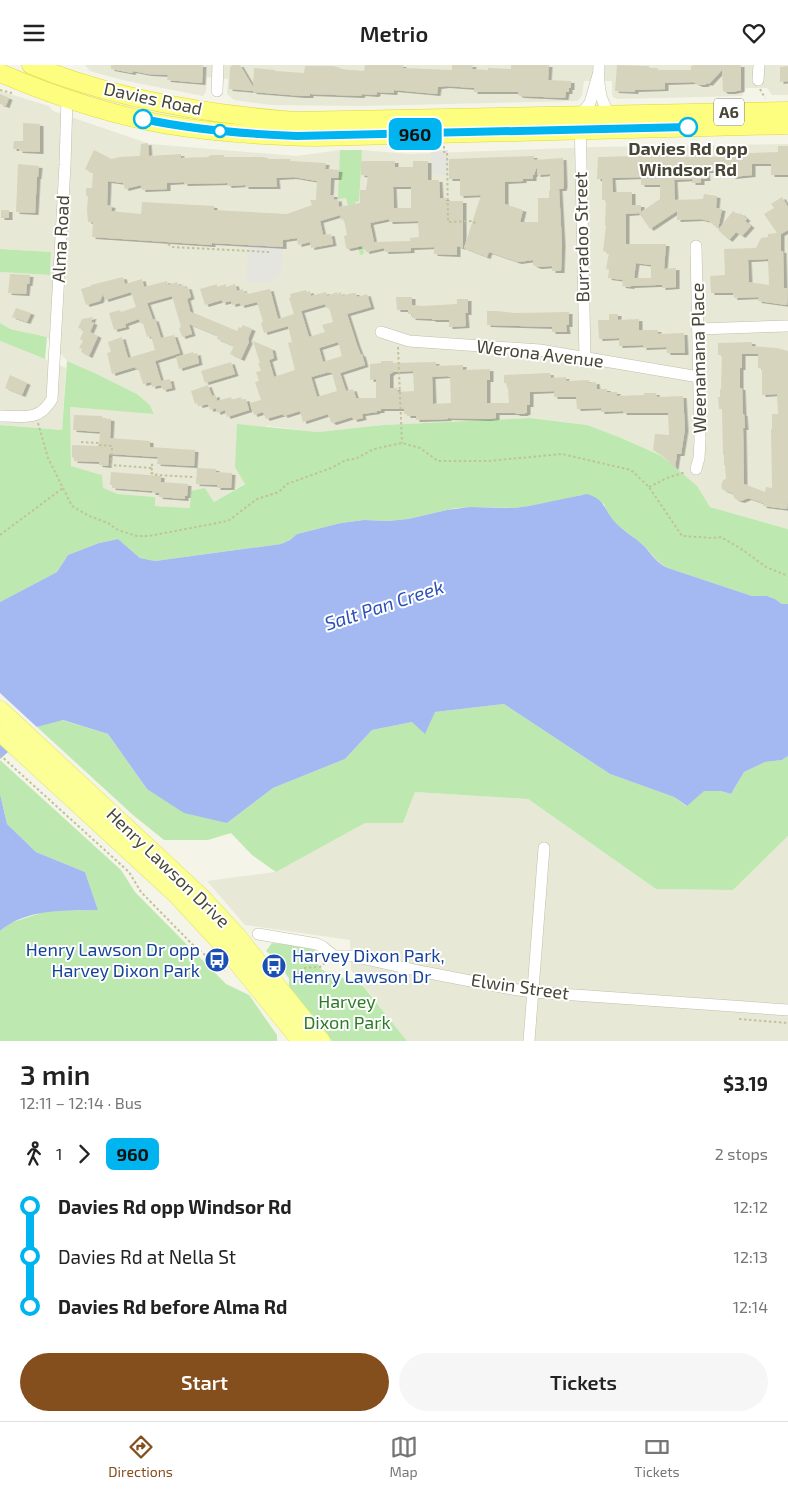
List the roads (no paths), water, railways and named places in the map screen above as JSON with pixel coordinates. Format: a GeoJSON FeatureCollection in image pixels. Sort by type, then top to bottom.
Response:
{"type":"FeatureCollection","features":[{"type":"Feature","properties":{"kind":"highway","name":"Davies Road"},"geometry":{"type":"LineString","coordinates":[[31,65],[68,79],[175,106],[231,115],[294,121],[788,125]]}},
{"type":"Feature","properties":{"kind":"highway","name":"Davies Road"},"geometry":{"type":"LineString","coordinates":[[0,73],[67,99],[119,114],[168,125],[247,133],[317,137],[443,133],[580,123],[610,115],[788,111]]}},
{"type":"Feature","properties":{"kind":"highway","name":"Alma Road"},"geometry":{"type":"LineString","coordinates":[[67,99],[68,79]]}},
{"type":"Feature","properties":{"kind":"main road","name":"Henry Lawson Drive"},"geometry":{"type":"LineString","coordinates":[[0,710],[134,855]]}},
{"type":"Feature","properties":{"kind":"main road","name":"Henry Lawson Drive"},"geometry":{"type":"LineString","coordinates":[[0,733],[134,855],[200,919],[274,996],[303,1019],[321,1041]]}},
{"type":"Feature","properties":{"kind":"main road","name":"Henry Lawson Drive"},"geometry":{"type":"LineString","coordinates":[[274,996],[286,1022],[301,1041]]}},
{"type":"Feature","properties":{"kind":"street"},"geometry":{"type":"LineString","coordinates":[[217,91],[218,65]]}},
{"type":"Feature","properties":{"kind":"street"},"geometry":{"type":"LineString","coordinates":[[758,65],[758,80]]}},
{"type":"Feature","properties":{"kind":"street"},"geometry":{"type":"LineString","coordinates":[[598,70],[602,102],[610,115]]}},
{"type":"Feature","properties":{"kind":"street"},"geometry":{"type":"LineString","coordinates":[[580,123],[590,103],[598,70]]}},
{"type":"Feature","properties":{"kind":"street","name":"Alma Road"},"geometry":{"type":"LineString","coordinates":[[0,415],[35,416],[47,408],[52,399],[67,99]]}},
{"type":"Feature","properties":{"kind":"street","name":"Burradoo Street"},"geometry":{"type":"LineString","coordinates":[[580,123],[585,358]]}},
{"type":"Feature","properties":{"kind":"street","name":"Weenamana Place"},"geometry":{"type":"LineString","coordinates":[[696,246],[700,450],[696,469]]}},
{"type":"Feature","properties":{"kind":"street"},"geometry":{"type":"LineString","coordinates":[[698,329],[788,326]]}},
{"type":"Feature","properties":{"kind":"street","name":"Werona Avenue"},"geometry":{"type":"LineString","coordinates":[[381,332],[409,341],[533,349],[699,377]]}},
{"type":"Feature","properties":{"kind":"street"},"geometry":{"type":"LineString","coordinates":[[529,1041],[544,849]]}},
{"type":"Feature","properties":{"kind":"street","name":"Elwin Street"},"geometry":{"type":"LineString","coordinates":[[258,934],[317,944],[334,956],[352,956],[424,972],[532,992],[788,1010]]}},
{"type":"Feature","properties":{"kind":"water","name":"Salt Pan Creek"},"geometry":{"type":"Polygon","coordinates":[[[587,494],[602,502],[619,526],[640,542],[664,566],[752,596],[767,596],[782,604],[788,604],[788,756],[782,760],[765,762],[744,772],[731,794],[721,791],[704,791],[687,806],[674,797],[610,774],[504,704],[435,712],[425,734],[412,722],[372,730],[345,759],[273,788],[227,823],[184,813],[147,789],[108,734],[63,720],[37,727],[0,759],[0,602],[57,572],[68,555],[99,543],[118,539],[140,558],[155,561],[281,544],[297,534],[341,523],[364,520],[388,521],[408,519],[470,507],[514,508],[587,494]]]}},
{"type":"Feature","properties":{"kind":"water"},"geometry":{"type":"Polygon","coordinates":[[[0,794],[7,824],[36,852],[85,872],[98,910],[46,912],[22,918],[0,931],[0,794]]]}},
{"type":"Feature","properties":{"kind":"place","name":"Davies Rd opp Windsor Rd"},"geometry":{"type":"Point","coordinates":[688,127]}},
{"type":"Feature","properties":{"kind":"place","name":"Henry Lawson Dr opp Harvey Dixon Park"},"geometry":{"type":"Point","coordinates":[217,960]}},
{"type":"Feature","properties":{"kind":"place","name":"Harvey Dixon Park, Henry Lawson Dr"},"geometry":{"type":"Point","coordinates":[274,966]}},
{"type":"Feature","properties":{"kind":"park label","name":"Harvey Dixon Park"},"geometry":{"type":"Point","coordinates":[347,1012]}}]}
